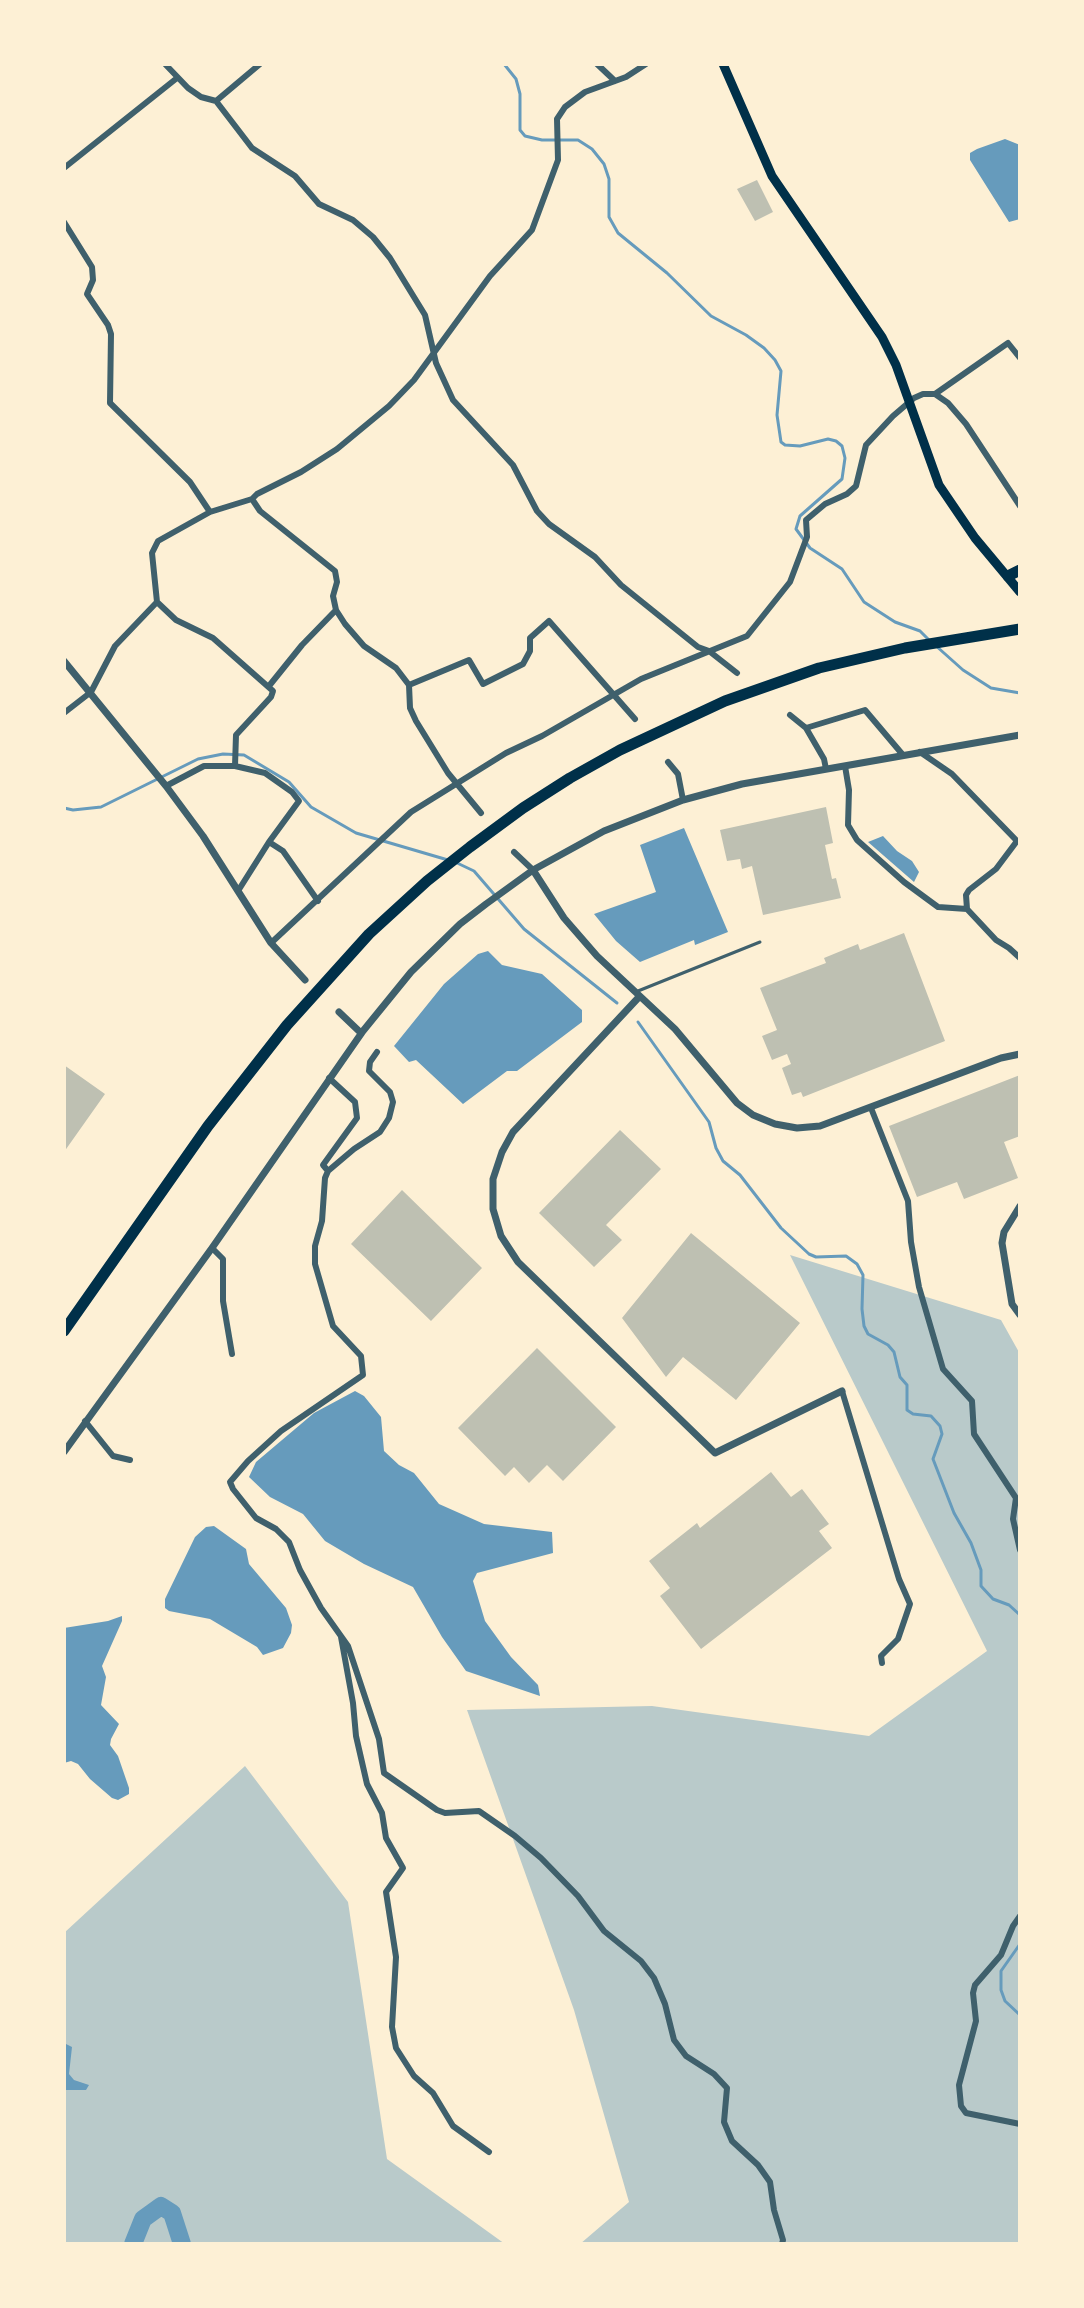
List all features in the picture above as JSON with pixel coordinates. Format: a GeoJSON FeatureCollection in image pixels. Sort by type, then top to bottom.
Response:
{"type":"FeatureCollection","features":[{"type":"Feature","properties":{"kind":"highway"},"geometry":{"type":"LineString","coordinates":[[64,1331],[199,1138],[257,1062],[332,973],[427,881],[470,847],[570,778],[673,723],[771,683],[905,648],[1020,629]]}},
{"type":"Feature","properties":{"kind":"main road"},"geometry":{"type":"LineString","coordinates":[[723,64],[772,176],[882,337],[896,365],[939,485],[975,538],[1016,574],[1020,592]]}},
{"type":"Feature","properties":{"kind":"street"},"geometry":{"type":"LineString","coordinates":[[165,64],[201,97],[216,101],[252,148],[295,176],[319,204],[353,220],[373,237],[421,308],[433,352],[453,400],[513,465],[537,511],[549,524],[595,557],[621,585],[698,647],[709,651],[737,673]]}},
{"type":"Feature","properties":{"kind":"street"},"geometry":{"type":"LineString","coordinates":[[216,101],[260,64]]}},
{"type":"Feature","properties":{"kind":"street"},"geometry":{"type":"LineString","coordinates":[[597,64],[615,81]]}},
{"type":"Feature","properties":{"kind":"street"},"geometry":{"type":"LineString","coordinates":[[235,763],[236,735],[273,691],[213,638],[176,620],[157,602],[152,553],[158,541],[210,512],[252,499],[301,472],[337,449],[389,406],[414,380],[490,276],[532,230],[558,160],[557,119],[565,107],[585,92],[615,81],[646,64]]}},
{"type":"Feature","properties":{"kind":"street"},"geometry":{"type":"LineString","coordinates":[[64,168],[177,78]]}},
{"type":"Feature","properties":{"kind":"street"},"geometry":{"type":"LineString","coordinates":[[64,222],[92,267],[93,280],[87,294],[111,334],[110,403],[190,482],[210,512]]}},
{"type":"Feature","properties":{"kind":"street"},"geometry":{"type":"LineString","coordinates":[[1012,346],[1020,342]]}},
{"type":"Feature","properties":{"kind":"street"},"geometry":{"type":"LineString","coordinates":[[935,394],[1008,343],[1020,358]]}},
{"type":"Feature","properties":{"kind":"street"},"geometry":{"type":"LineString","coordinates":[[271,943],[411,812],[506,753],[641,679],[747,636],[790,582],[807,537],[806,520],[825,504],[856,486],[866,445],[908,402],[923,394],[935,394],[948,403],[966,424],[1020,506]]}},
{"type":"Feature","properties":{"kind":"street"},"geometry":{"type":"LineString","coordinates":[[252,499],[260,511],[335,571],[337,582],[333,596],[336,610],[364,646],[396,668],[409,685],[410,708],[416,721],[458,785],[481,813]]}},
{"type":"Feature","properties":{"kind":"street"},"geometry":{"type":"LineString","coordinates":[[64,713],[91,692],[115,646],[157,602]]}},
{"type":"Feature","properties":{"kind":"street"},"geometry":{"type":"LineString","coordinates":[[269,686],[336,610]]}},
{"type":"Feature","properties":{"kind":"street"},"geometry":{"type":"LineString","coordinates":[[409,685],[469,660],[483,684],[523,664],[530,651],[530,638],[549,621],[635,719]]}},
{"type":"Feature","properties":{"kind":"street"},"geometry":{"type":"LineString","coordinates":[[64,661],[156,772],[271,943],[305,980]]}},
{"type":"Feature","properties":{"kind":"street"},"geometry":{"type":"LineString","coordinates":[[806,728],[865,710],[903,755]]}},
{"type":"Feature","properties":{"kind":"street"},"geometry":{"type":"LineString","coordinates":[[790,715],[806,728],[824,759],[826,769]]}},
{"type":"Feature","properties":{"kind":"street"},"geometry":{"type":"LineString","coordinates":[[64,1452],[212,1248],[361,1033],[411,972],[460,924],[504,890],[533,870],[604,831],[683,800],[742,784],[1020,735]]}},
{"type":"Feature","properties":{"kind":"street"},"geometry":{"type":"LineString","coordinates":[[920,752],[952,774],[1017,841],[996,869],[966,895],[967,909],[996,940],[1020,958]]}},
{"type":"Feature","properties":{"kind":"street"},"geometry":{"type":"LineString","coordinates":[[668,762],[678,774],[683,800]]}},
{"type":"Feature","properties":{"kind":"street"},"geometry":{"type":"LineString","coordinates":[[165,784],[204,766],[235,763],[265,773],[292,792],[299,801],[238,891]]}},
{"type":"Feature","properties":{"kind":"street"},"geometry":{"type":"LineString","coordinates":[[845,766],[849,790],[848,825],[857,840],[904,882],[938,907],[967,909]]}},
{"type":"Feature","properties":{"kind":"street"},"geometry":{"type":"LineString","coordinates":[[269,842],[283,851],[318,901]]}},
{"type":"Feature","properties":{"kind":"street"},"geometry":{"type":"LineString","coordinates":[[514,852],[533,870],[580,938],[675,1029],[737,1103],[753,1115],[775,1124],[797,1128],[820,1126],[1001,1058],[1020,1054]]}},
{"type":"Feature","properties":{"kind":"street"},"geometry":{"type":"LineString","coordinates":[[637,995],[513,1132],[493,1179],[493,1209],[501,1236],[518,1262],[715,1453],[842,1391],[899,1579],[910,1604],[898,1639],[881,1656],[882,1663]]}},
{"type":"Feature","properties":{"kind":"street"},"geometry":{"type":"LineString","coordinates":[[339,1012],[361,1033]]}},
{"type":"Feature","properties":{"kind":"street"},"geometry":{"type":"LineString","coordinates":[[377,1052],[370,1062],[369,1071],[390,1092],[393,1102],[389,1118],[380,1132],[328,1171],[322,1221],[315,1246],[315,1264],[333,1326],[361,1356],[363,1375],[281,1431],[230,1482],[256,1518],[276,1529],[289,1542],[321,1608],[348,1646],[379,1739],[384,1773],[437,1810],[445,1813],[479,1811],[515,1836],[541,1858],[578,1896],[604,1931],[641,1961],[654,1978],[665,2004],[674,2040],[686,2056],[714,2074],[727,2088],[724,2122],[732,2141],[758,2165],[770,2182],[782,2244]]}},
{"type":"Feature","properties":{"kind":"street"},"geometry":{"type":"LineString","coordinates":[[328,1171],[323,1165],[357,1118],[355,1102],[329,1078]]}},
{"type":"Feature","properties":{"kind":"street"},"geometry":{"type":"LineString","coordinates":[[871,1108],[908,1201],[919,1287],[943,1369],[972,1401],[975,1407],[974,1434],[1018,1496],[1013,1519],[1020,1550]]}},
{"type":"Feature","properties":{"kind":"street"},"geometry":{"type":"LineString","coordinates":[[1020,1206],[1004,1232],[1002,1243],[1012,1304],[1020,1315]]}},
{"type":"Feature","properties":{"kind":"street"},"geometry":{"type":"LineString","coordinates":[[212,1248],[223,1259],[223,1301],[232,1354]]}},
{"type":"Feature","properties":{"kind":"street"},"geometry":{"type":"LineString","coordinates":[[85,1421],[113,1456],[130,1460]]}},
{"type":"Feature","properties":{"kind":"street"},"geometry":{"type":"LineString","coordinates":[[340,1634],[367,1784],[382,1813],[386,1838],[403,1868],[386,1892],[396,1957],[392,2027],[396,2048],[414,2076],[433,2093],[453,2126],[489,2152]]}},
{"type":"Feature","properties":{"kind":"street"},"geometry":{"type":"LineString","coordinates":[[1020,1916],[1001,1955],[975,1985],[976,2021],[959,2085],[961,2106],[966,2113],[1020,2124]]}},
{"type":"Feature","properties":{"kind":"lane"},"geometry":{"type":"LineString","coordinates":[[637,995],[760,942]]}},
{"type":"Feature","properties":{"kind":"shaded area"},"geometry":{"type":"Polygon","coordinates":[[[790,1255],[1001,1320],[1020,1354],[1020,2244],[580,2244],[629,2202],[574,2010],[467,1710],[652,1706],[869,1736],[987,1651],[790,1255]]]}},
{"type":"Feature","properties":{"kind":"shaded area"},"geometry":{"type":"Polygon","coordinates":[[[245,1766],[348,1902],[387,2159],[505,2244],[64,2244],[64,1933],[245,1766]]]}},
{"type":"Feature","properties":{"kind":"water"},"geometry":{"type":"Polygon","coordinates":[[[1005,139],[1020,145],[1020,219],[1009,222],[970,160],[970,153],[1005,139]]]}},
{"type":"Feature","properties":{"kind":"water"},"geometry":{"type":"Polygon","coordinates":[[[684,828],[728,932],[695,945],[694,940],[640,962],[616,941],[594,914],[656,892],[640,845],[684,828]]]}},
{"type":"Feature","properties":{"kind":"water"},"geometry":{"type":"Polygon","coordinates":[[[883,836],[912,861],[919,872],[914,882],[868,842],[883,836]]]}},
{"type":"Feature","properties":{"kind":"water"},"geometry":{"type":"Polygon","coordinates":[[[488,951],[502,965],[542,974],[582,1010],[582,1022],[517,1071],[507,1071],[463,1104],[416,1060],[409,1062],[394,1046],[444,984],[478,954],[488,951]]]}},
{"type":"Feature","properties":{"kind":"water"},"geometry":{"type":"Polygon","coordinates":[[[355,1391],[364,1396],[381,1417],[384,1451],[399,1465],[414,1473],[439,1504],[484,1524],[552,1532],[553,1553],[477,1573],[473,1581],[485,1621],[511,1657],[538,1685],[540,1696],[466,1671],[413,1587],[325,1541],[303,1514],[270,1497],[249,1477],[256,1462],[314,1413],[355,1391]]]}},
{"type":"Feature","properties":{"kind":"water"},"geometry":{"type":"Polygon","coordinates":[[[214,1526],[246,1549],[249,1564],[286,1608],[292,1625],[283,1648],[263,1655],[257,1647],[210,1619],[165,1608],[165,1599],[195,1537],[206,1527],[214,1526]]]}},
{"type":"Feature","properties":{"kind":"water"},"geometry":{"type":"Polygon","coordinates":[[[122,1616],[102,1666],[106,1677],[101,1705],[119,1724],[110,1745],[118,1756],[129,1794],[118,1800],[90,1779],[78,1764],[71,1761],[64,1763],[64,1628],[122,1616]]]}},
{"type":"Feature","properties":{"kind":"water"},"geometry":{"type":"Polygon","coordinates":[[[66,2044],[72,2047],[69,2074],[74,2080],[89,2085],[86,2090],[64,2090],[66,2044]]]}},
{"type":"Feature","properties":{"kind":"building"},"geometry":{"type":"Polygon","coordinates":[[[757,180],[773,212],[755,221],[737,189],[757,180]]]}},
{"type":"Feature","properties":{"kind":"building"},"geometry":{"type":"Polygon","coordinates":[[[826,807],[833,843],[825,845],[832,879],[836,878],[841,898],[763,915],[752,866],[742,869],[740,859],[727,861],[720,830],[826,807]]]}},
{"type":"Feature","properties":{"kind":"building"},"geometry":{"type":"Polygon","coordinates":[[[904,933],[945,1041],[803,1097],[801,1092],[792,1095],[782,1068],[791,1064],[787,1054],[772,1060],[762,1036],[777,1030],[760,988],[826,963],[824,958],[858,944],[860,950],[904,933]]]}},
{"type":"Feature","properties":{"kind":"building"},"geometry":{"type":"Polygon","coordinates":[[[64,1065],[105,1094],[64,1152],[64,1065]]]}},
{"type":"Feature","properties":{"kind":"building"},"geometry":{"type":"Polygon","coordinates":[[[1020,1075],[1020,1136],[1004,1142],[1018,1178],[964,1199],[957,1182],[917,1197],[889,1126],[1020,1075]]]}},
{"type":"Feature","properties":{"kind":"building"},"geometry":{"type":"Polygon","coordinates":[[[620,1130],[661,1169],[606,1225],[622,1240],[594,1267],[539,1213],[620,1130]]]}},
{"type":"Feature","properties":{"kind":"building"},"geometry":{"type":"Polygon","coordinates":[[[402,1190],[482,1268],[431,1321],[351,1244],[402,1190]]]}},
{"type":"Feature","properties":{"kind":"building"},"geometry":{"type":"Polygon","coordinates":[[[691,1233],[800,1323],[736,1400],[683,1357],[666,1377],[622,1318],[691,1233]]]}},
{"type":"Feature","properties":{"kind":"building"},"geometry":{"type":"Polygon","coordinates":[[[537,1348],[616,1427],[563,1481],[547,1465],[529,1483],[514,1467],[505,1476],[458,1428],[537,1348]]]}},
{"type":"Feature","properties":{"kind":"building"},"geometry":{"type":"Polygon","coordinates":[[[771,1472],[791,1497],[802,1489],[829,1524],[819,1531],[832,1548],[701,1649],[660,1596],[670,1588],[649,1561],[697,1523],[700,1528],[771,1472]]]}},
{"type":"Feature","properties":{"kind":"waterway"},"geometry":{"type":"LineString","coordinates":[[504,64],[516,79],[520,94],[520,130],[525,136],[542,140],[578,140],[592,149],[604,164],[609,179],[609,217],[618,233],[667,273],[711,316],[746,335],[775,360],[781,371],[777,415],[781,442],[800,446],[828,439],[842,446],[845,458],[842,479],[800,516],[796,529],[810,548],[842,569],[864,602],[895,622],[920,631],[929,640]]}},
{"type":"Feature","properties":{"kind":"waterway"},"geometry":{"type":"LineString","coordinates":[[935,645],[963,670],[991,688],[1020,693]]}},
{"type":"Feature","properties":{"kind":"waterway"},"geometry":{"type":"LineString","coordinates":[[64,808],[101,807],[198,759],[223,754],[244,755],[289,782],[311,807],[356,833],[448,860]]}},
{"type":"Feature","properties":{"kind":"waterway"},"geometry":{"type":"LineString","coordinates":[[455,862],[474,871],[524,929],[617,1003]]}},
{"type":"Feature","properties":{"kind":"waterway"},"geometry":{"type":"LineString","coordinates":[[638,1022],[709,1122],[723,1161],[740,1175],[781,1228],[809,1254],[816,1257],[846,1256],[857,1264],[863,1275],[862,1309],[868,1334],[894,1352],[900,1377],[907,1385],[907,1410],[913,1414],[931,1416],[940,1426],[942,1434],[933,1459],[954,1513],[971,1543],[981,1570],[981,1586],[993,1599],[1009,1605],[1020,1615]]}},
{"type":"Feature","properties":{"kind":"waterway"},"geometry":{"type":"LineString","coordinates":[[1020,1944],[1001,1971],[1001,1990],[1005,2001],[1020,2015]]}},
{"type":"Feature","properties":{"kind":"waterway"},"geometry":{"type":"LineString","coordinates":[[133,2244],[143,2219],[161,2206],[172,2213],[182,2244]]}}]}
